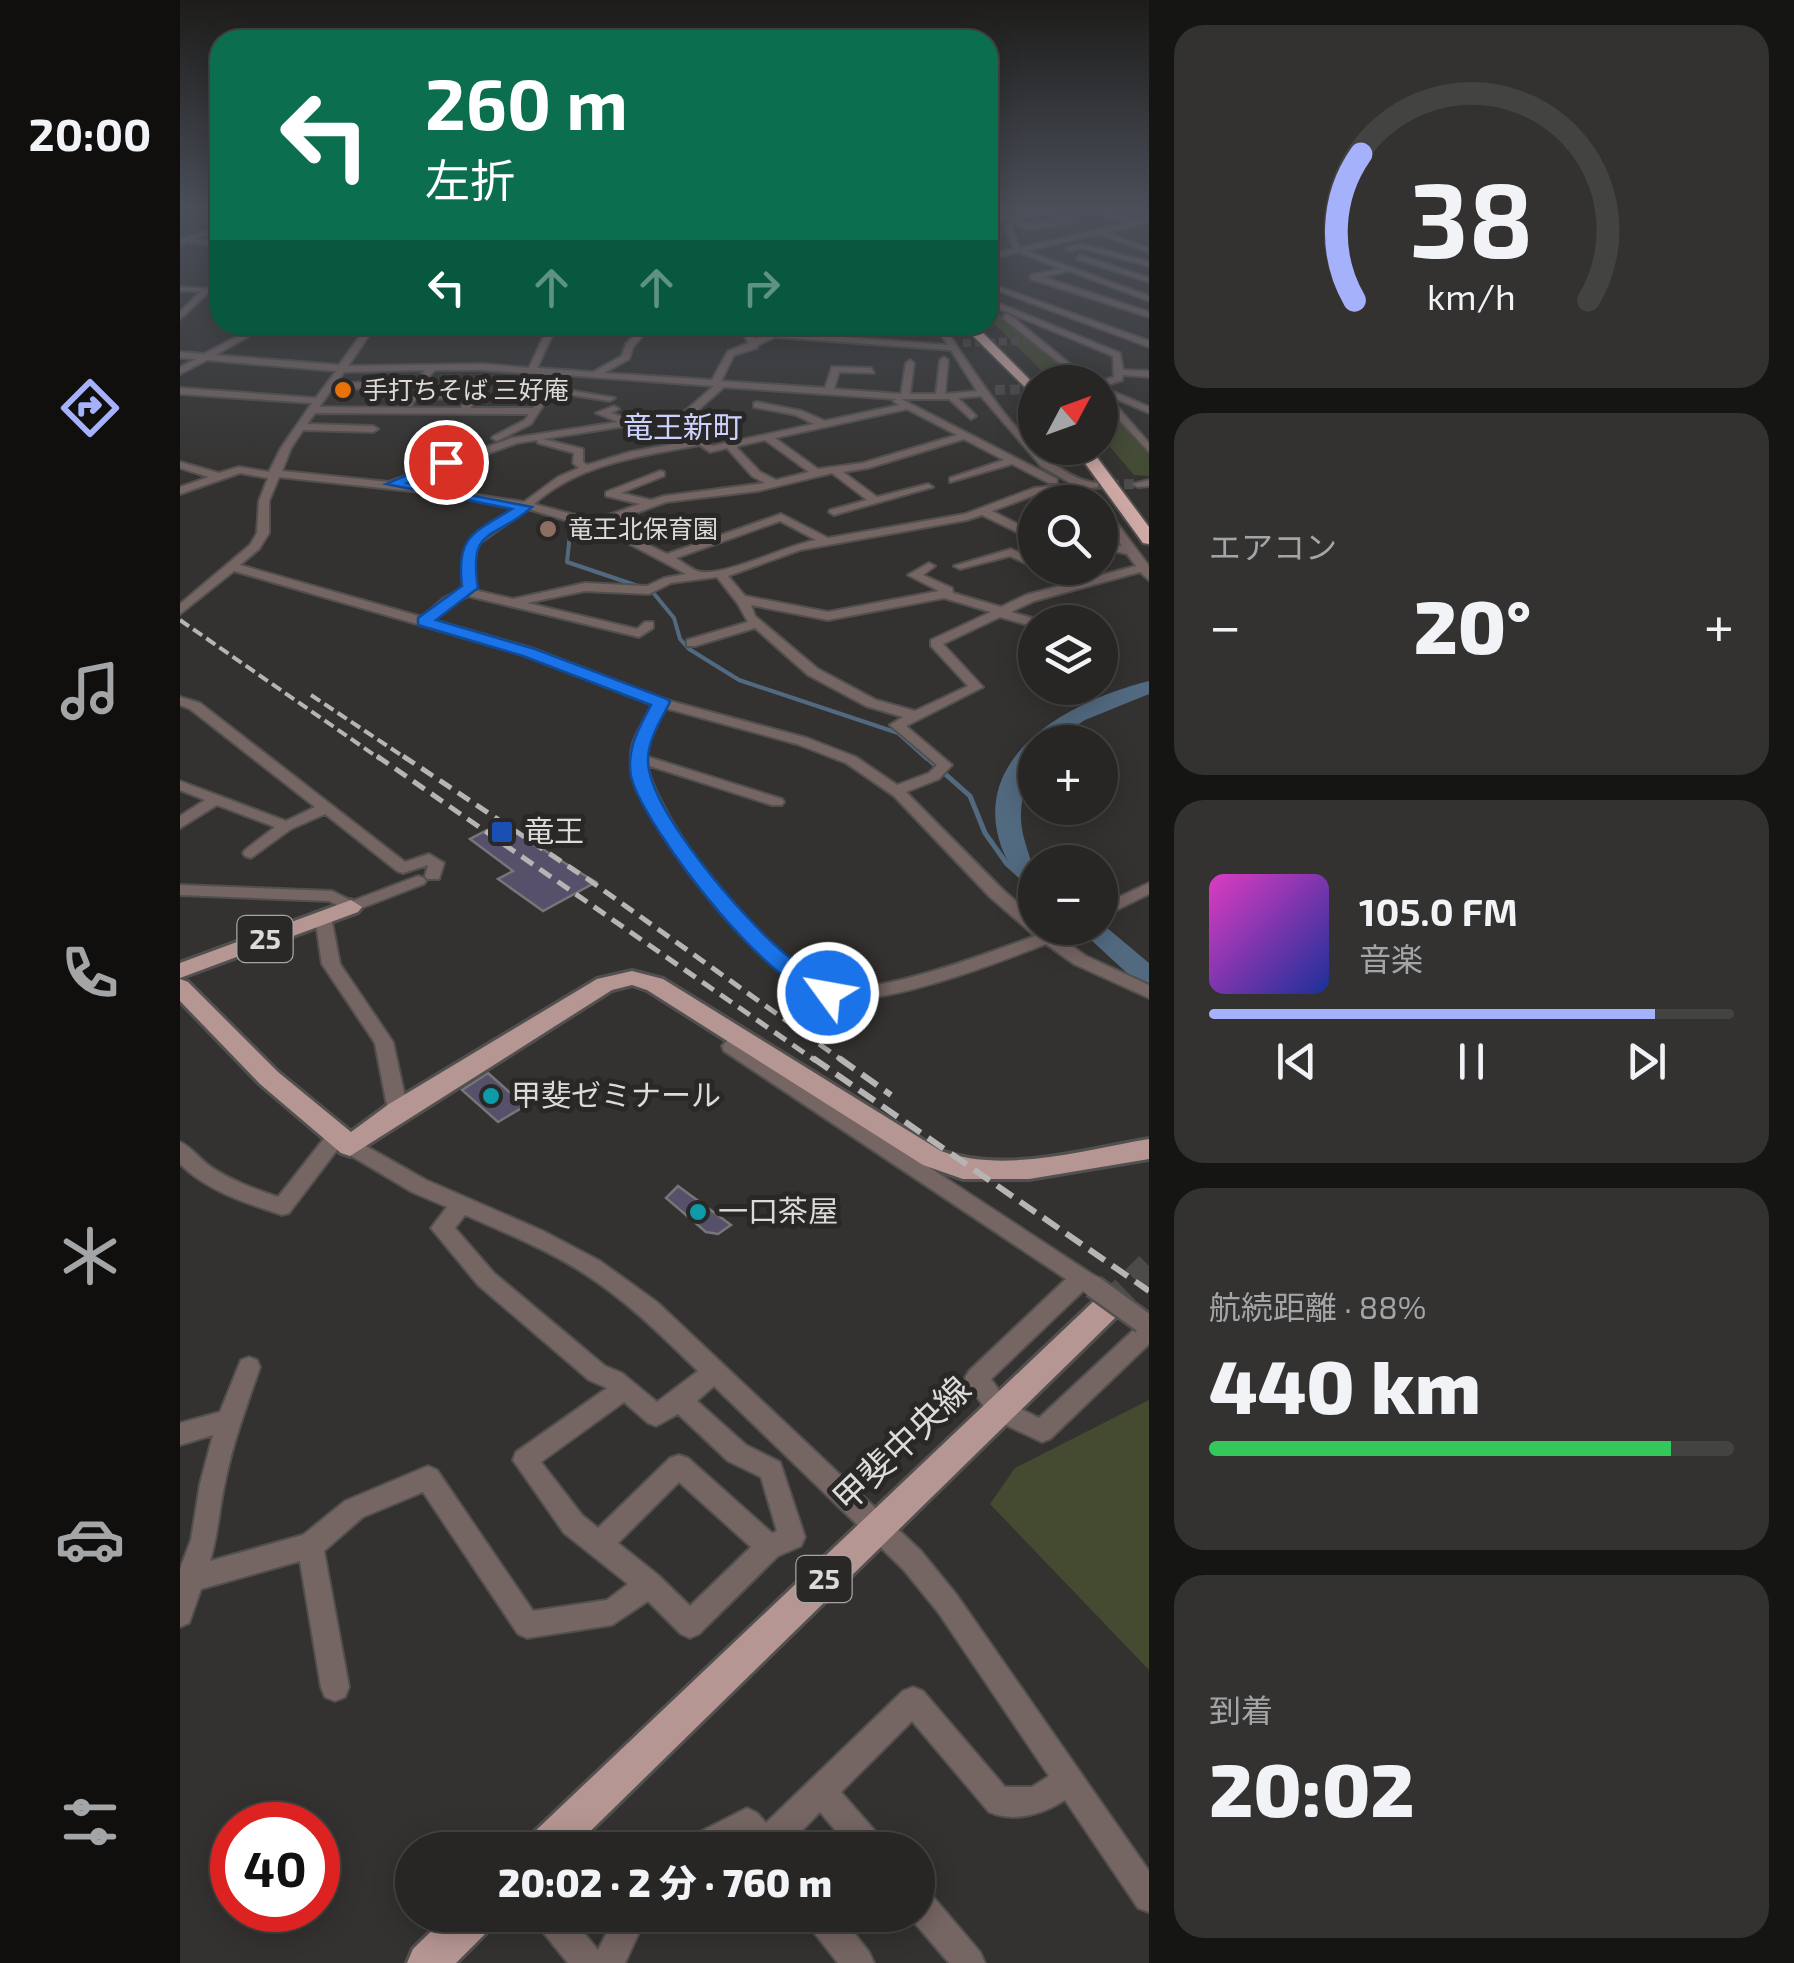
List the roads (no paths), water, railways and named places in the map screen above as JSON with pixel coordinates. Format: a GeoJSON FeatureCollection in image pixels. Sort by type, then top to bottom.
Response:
{"type":"FeatureCollection","features":[{"type":"Feature","properties":{"kind":"highway"},"geometry":{"type":"LineString","coordinates":[[978,335],[1018,376]]}},
{"type":"Feature","properties":{"kind":"highway"},"geometry":{"type":"LineString","coordinates":[[989,335],[1020,365]]}},
{"type":"Feature","properties":{"kind":"highway"},"geometry":{"type":"LineString","coordinates":[[1095,465],[1149,539]]}},
{"type":"Feature","properties":{"kind":"highway"},"geometry":{"type":"LineString","coordinates":[[1107,465],[1149,518]]}},
{"type":"Feature","properties":{"kind":"main road","name":"25"},"geometry":{"type":"LineString","coordinates":[[180,971],[351,907]]}},
{"type":"Feature","properties":{"kind":"main road"},"geometry":{"type":"LineString","coordinates":[[180,987],[269,1078],[344,1141],[621,978],[655,984],[932,1158],[963,1170],[1060,1166],[1149,1149]]}},
{"type":"Feature","properties":{"kind":"main road","name":"甲斐中央線"},"geometry":{"type":"LineString","coordinates":[[563,1832],[998,1410],[1093,1291]]}},
{"type":"Feature","properties":{"kind":"main road"},"geometry":{"type":"LineString","coordinates":[[427,1963],[459,1932]]}},
{"type":"Feature","properties":{"kind":"street"},"geometry":{"type":"LineString","coordinates":[[1033,302],[1149,344]]}},
{"type":"Feature","properties":{"kind":"street"},"geometry":{"type":"LineString","coordinates":[[1107,302],[1149,316]]}},
{"type":"Feature","properties":{"kind":"street"},"geometry":{"type":"LineString","coordinates":[[998,307],[1117,355],[1118,379]]}},
{"type":"Feature","properties":{"kind":"street"},"geometry":{"type":"LineString","coordinates":[[998,312],[1065,365]]}},
{"type":"Feature","properties":{"kind":"street"},"geometry":{"type":"LineString","coordinates":[[180,371],[241,335]]}},
{"type":"Feature","properties":{"kind":"street"},"geometry":{"type":"LineString","coordinates":[[180,610],[255,547],[263,533],[264,501],[274,474],[309,413],[365,335]]}},
{"type":"Feature","properties":{"kind":"street"},"geometry":{"type":"LineString","coordinates":[[532,370],[548,335]]}},
{"type":"Feature","properties":{"kind":"street"},"geometry":{"type":"LineString","coordinates":[[594,375],[626,357],[639,335]]}},
{"type":"Feature","properties":{"kind":"street"},"geometry":{"type":"LineString","coordinates":[[749,335],[754,346]]}},
{"type":"Feature","properties":{"kind":"street"},"geometry":{"type":"LineString","coordinates":[[392,484],[526,438],[694,411],[719,384],[731,353],[778,335],[955,345]]}},
{"type":"Feature","properties":{"kind":"street"},"geometry":{"type":"LineString","coordinates":[[947,335],[1045,464],[1088,485]]}},
{"type":"Feature","properties":{"kind":"street"},"geometry":{"type":"LineString","coordinates":[[180,355],[340,368],[532,370],[888,396],[1060,485]]}},
{"type":"Feature","properties":{"kind":"street"},"geometry":{"type":"LineString","coordinates":[[944,360],[945,397]]}},
{"type":"Feature","properties":{"kind":"street"},"geometry":{"type":"LineString","coordinates":[[906,402],[910,363]]}},
{"type":"Feature","properties":{"kind":"street"},"geometry":{"type":"LineString","coordinates":[[328,386],[418,385],[432,366]]}},
{"type":"Feature","properties":{"kind":"street"},"geometry":{"type":"LineString","coordinates":[[828,392],[835,369],[872,368],[866,394]]}},
{"type":"Feature","properties":{"kind":"street"},"geometry":{"type":"LineString","coordinates":[[1120,372],[1149,374]]}},
{"type":"Feature","properties":{"kind":"street"},"geometry":{"type":"LineString","coordinates":[[471,454],[528,422],[561,373]]}},
{"type":"Feature","properties":{"kind":"street"},"geometry":{"type":"LineString","coordinates":[[547,389],[612,403],[601,414],[631,423]]}},
{"type":"Feature","properties":{"kind":"street"},"geometry":{"type":"LineString","coordinates":[[180,391],[350,417]]}},
{"type":"Feature","properties":{"kind":"street"},"geometry":{"type":"LineString","coordinates":[[694,411],[694,432],[710,449],[824,425],[906,402],[987,391]]}},
{"type":"Feature","properties":{"kind":"street"},"geometry":{"type":"LineString","coordinates":[[945,397],[971,416]]}},
{"type":"Feature","properties":{"kind":"street"},"geometry":{"type":"LineString","coordinates":[[1118,398],[1149,410]]}},
{"type":"Feature","properties":{"kind":"street"},"geometry":{"type":"LineString","coordinates":[[1126,402],[1149,398]]}},
{"type":"Feature","properties":{"kind":"street"},"geometry":{"type":"LineString","coordinates":[[757,405],[799,414],[824,425]]}},
{"type":"Feature","properties":{"kind":"street"},"geometry":{"type":"LineString","coordinates":[[309,413],[405,408],[536,411]]}},
{"type":"Feature","properties":{"kind":"street"},"geometry":{"type":"LineString","coordinates":[[1118,411],[1149,449]]}},
{"type":"Feature","properties":{"kind":"street"},"geometry":{"type":"LineString","coordinates":[[309,413],[373,429]]}},
{"type":"Feature","properties":{"kind":"street"},"geometry":{"type":"LineString","coordinates":[[594,524],[681,496],[775,484],[864,466],[967,434]]}},
{"type":"Feature","properties":{"kind":"street"},"geometry":{"type":"LineString","coordinates":[[767,436],[816,473]]}},
{"type":"Feature","properties":{"kind":"street"},"geometry":{"type":"LineString","coordinates":[[526,438],[579,452],[578,462],[583,466]]}},
{"type":"Feature","properties":{"kind":"street"},"geometry":{"type":"LineString","coordinates":[[424,622],[470,588],[466,558],[473,540],[525,507],[551,484],[583,466],[704,441]]}},
{"type":"Feature","properties":{"kind":"street"},"geometry":{"type":"LineString","coordinates":[[734,444],[732,449],[745,465],[775,484]]}},
{"type":"Feature","properties":{"kind":"street"},"geometry":{"type":"LineString","coordinates":[[954,480],[1014,460]]}},
{"type":"Feature","properties":{"kind":"street"},"geometry":{"type":"LineString","coordinates":[[180,465],[218,476]]}},
{"type":"Feature","properties":{"kind":"street"},"geometry":{"type":"LineString","coordinates":[[180,491],[239,470],[392,484],[525,507],[594,524],[696,576]]}},
{"type":"Feature","properties":{"kind":"street"},"geometry":{"type":"LineString","coordinates":[[834,470],[875,501]]}},
{"type":"Feature","properties":{"kind":"street"},"geometry":{"type":"LineString","coordinates":[[651,504],[610,494],[660,474]]}},
{"type":"Feature","properties":{"kind":"street"},"geometry":{"type":"LineString","coordinates":[[834,512],[928,487]]}},
{"type":"Feature","properties":{"kind":"street"},"geometry":{"type":"LineString","coordinates":[[513,603],[585,588],[652,589],[668,580],[720,573],[796,546],[984,512],[1018,498]]}},
{"type":"Feature","properties":{"kind":"street"},"geometry":{"type":"LineString","coordinates":[[984,512],[1018,529]]}},
{"type":"Feature","properties":{"kind":"street"},"geometry":{"type":"LineString","coordinates":[[666,558],[781,518],[829,543]]}},
{"type":"Feature","properties":{"kind":"street"},"geometry":{"type":"LineString","coordinates":[[896,790],[941,770],[897,725],[976,687],[936,643],[1030,598],[1146,572],[1118,531]]}},
{"type":"Feature","properties":{"kind":"street"},"geometry":{"type":"LineString","coordinates":[[1118,549],[1134,552]]}},
{"type":"Feature","properties":{"kind":"street"},"geometry":{"type":"LineString","coordinates":[[960,566],[1011,552],[1018,556]]}},
{"type":"Feature","properties":{"kind":"street"},"geometry":{"type":"LineString","coordinates":[[930,566],[914,574],[943,587],[948,591],[944,594]]}},
{"type":"Feature","properties":{"kind":"street"},"geometry":{"type":"LineString","coordinates":[[234,567],[529,652],[661,702],[802,741],[850,760],[896,790],[1018,912]]}},
{"type":"Feature","properties":{"kind":"street"},"geometry":{"type":"LineString","coordinates":[[720,573],[756,624],[826,680],[871,703],[916,716]]}},
{"type":"Feature","properties":{"kind":"street"},"geometry":{"type":"LineString","coordinates":[[466,592],[603,628],[639,633],[649,626]]}},
{"type":"Feature","properties":{"kind":"street"},"geometry":{"type":"LineString","coordinates":[[740,598],[828,616],[944,594],[1018,618]]}},
{"type":"Feature","properties":{"kind":"street"},"geometry":{"type":"LineString","coordinates":[[691,643],[756,624]]}},
{"type":"Feature","properties":{"kind":"street"},"geometry":{"type":"LineString","coordinates":[[180,701],[194,706],[403,868],[429,858],[436,863],[425,879],[351,907],[332,896],[180,890]]}},
{"type":"Feature","properties":{"kind":"street"},"geometry":{"type":"LineString","coordinates":[[661,702],[638,758],[661,823],[758,942],[800,978],[828,993],[852,994],[900,986],[1018,939]]}},
{"type":"Feature","properties":{"kind":"street"},"geometry":{"type":"LineString","coordinates":[[638,758],[777,802]]}},
{"type":"Feature","properties":{"kind":"street"},"geometry":{"type":"LineString","coordinates":[[180,785],[286,826]]}},
{"type":"Feature","properties":{"kind":"street"},"geometry":{"type":"LineString","coordinates":[[180,823],[216,799]]}},
{"type":"Feature","properties":{"kind":"street"},"geometry":{"type":"LineString","coordinates":[[250,853],[286,826],[326,808]]}},
{"type":"Feature","properties":{"kind":"street"},"geometry":{"type":"LineString","coordinates":[[1118,904],[1149,888]]}},
{"type":"Feature","properties":{"kind":"street"},"geometry":{"type":"LineString","coordinates":[[324,917],[331,964],[384,1042],[398,1111]]}},
{"type":"Feature","properties":{"kind":"street"},"geometry":{"type":"LineString","coordinates":[[1059,945],[1080,960],[1149,992]]}},
{"type":"Feature","properties":{"kind":"street"},"geometry":{"type":"LineString","coordinates":[[741,1038],[731,1046],[1147,1326],[1042,1431],[998,1410]]}},
{"type":"Feature","properties":{"kind":"street"},"geometry":{"type":"LineString","coordinates":[[180,1150],[230,1187],[282,1207],[344,1141],[419,1186],[463,1203],[592,1267],[649,1309],[912,1560],[948,1604],[1149,1897]]}},
{"type":"Feature","properties":{"kind":"street"},"geometry":{"type":"LineString","coordinates":[[463,1203],[442,1228],[486,1279],[597,1373],[656,1415],[680,1402],[715,1371]]}},
{"type":"Feature","properties":{"kind":"street"},"geometry":{"type":"LineString","coordinates":[[180,1614],[185,1582],[204,1540],[212,1484],[229,1420],[249,1368]]}},
{"type":"Feature","properties":{"kind":"street"},"geometry":{"type":"LineString","coordinates":[[624,1390],[526,1460],[573,1524],[649,1584],[690,1625],[769,1547],[792,1537],[771,1470],[737,1454],[680,1402]]}},
{"type":"Feature","properties":{"kind":"street"},"geometry":{"type":"LineString","coordinates":[[180,1434],[229,1420]]}},
{"type":"Feature","properties":{"kind":"street"},"geometry":{"type":"LineString","coordinates":[[599,1544],[679,1466],[769,1547]]}},
{"type":"Feature","properties":{"kind":"street"},"geometry":{"type":"LineString","coordinates":[[185,1582],[310,1546],[354,1509],[428,1478],[528,1625],[612,1612],[649,1584]]}},
{"type":"Feature","properties":{"kind":"street"},"geometry":{"type":"LineString","coordinates":[[310,1546],[335,1687]]}},
{"type":"Feature","properties":{"kind":"street"},"geometry":{"type":"LineString","coordinates":[[781,1832],[913,1701],[999,1802],[1036,1801],[1070,1780]]}},
{"type":"Feature","properties":{"kind":"street"},"geometry":{"type":"LineString","coordinates":[[820,1791],[855,1832]]}},
{"type":"Feature","properties":{"kind":"street"},"geometry":{"type":"LineString","coordinates":[[730,1832],[747,1823],[754,1832]]}},
{"type":"Feature","properties":{"kind":"street"},"geometry":{"type":"LineString","coordinates":[[935,1924],[969,1963]]}},
{"type":"Feature","properties":{"kind":"street"},"geometry":{"type":"LineString","coordinates":[[563,1932],[588,1963]]}},
{"type":"Feature","properties":{"kind":"street"},"geometry":{"type":"LineString","coordinates":[[608,1963],[624,1932]]}},
{"type":"Feature","properties":{"kind":"street"},"geometry":{"type":"LineString","coordinates":[[833,1932],[858,1963]]}},
{"type":"Feature","properties":{"kind":"waterway"},"geometry":{"type":"LineString","coordinates":[[571,524],[567,562],[641,587]]}},
{"type":"Feature","properties":{"kind":"waterway"},"geometry":{"type":"LineString","coordinates":[[651,590],[674,618],[680,639],[689,649],[739,680],[898,733],[927,759]]}},
{"type":"Feature","properties":{"kind":"waterway"},"geometry":{"type":"LineString","coordinates":[[1018,856],[1009,828],[1009,809],[1014,781],[1024,759],[1057,727],[1149,687]]}},
{"type":"Feature","properties":{"kind":"waterway"},"geometry":{"type":"LineString","coordinates":[[925,756],[970,796],[985,833],[1018,874]]}},
{"type":"Feature","properties":{"kind":"waterway"},"geometry":{"type":"LineString","coordinates":[[1111,945],[1149,978]]}},
{"type":"Feature","properties":{"kind":"tunnel"},"geometry":{"type":"LineString","coordinates":[[963,343],[1026,341]]}},
{"type":"Feature","properties":{"kind":"tunnel"},"geometry":{"type":"LineString","coordinates":[[995,390],[1018,389]]}},
{"type":"Feature","properties":{"kind":"tunnel"},"geometry":{"type":"LineString","coordinates":[[1094,485],[1138,484]]}},
{"type":"Feature","properties":{"kind":"tunnel"},"geometry":{"type":"LineString","coordinates":[[1105,1309],[1149,1266]]}},
{"type":"Feature","properties":{"kind":"railway"},"geometry":{"type":"LineString","coordinates":[[180,620],[380,759]]}},
{"type":"Feature","properties":{"kind":"railway"},"geometry":{"type":"LineString","coordinates":[[311,695],[407,759]]}},
{"type":"Feature","properties":{"kind":"railway"},"geometry":{"type":"LineString","coordinates":[[377,756],[816,1061]]}},
{"type":"Feature","properties":{"kind":"railway"},"geometry":{"type":"LineString","coordinates":[[403,756],[589,880],[843,1061]]}},
{"type":"Feature","properties":{"kind":"railway"},"geometry":{"type":"LineString","coordinates":[[813,1058],[1149,1291]]}},
{"type":"Feature","properties":{"kind":"railway"},"geometry":{"type":"LineString","coordinates":[[839,1058],[891,1095]]}},
{"type":"Feature","properties":{"kind":"place","name":"手打ちそば 三好庵"},"geometry":{"type":"Point","coordinates":[343,390]}},
{"type":"Feature","properties":{"kind":"place","name":"竜王北保育園"},"geometry":{"type":"Point","coordinates":[548,529]}},
{"type":"Feature","properties":{"kind":"place","name":"竜王"},"geometry":{"type":"Point","coordinates":[502,832]}},
{"type":"Feature","properties":{"kind":"place","name":"甲斐ゼミナール"},"geometry":{"type":"Point","coordinates":[491,1096]}},
{"type":"Feature","properties":{"kind":"place","name":"一口茶屋"},"geometry":{"type":"Point","coordinates":[698,1212]}},
{"type":"Feature","properties":{"kind":"district","name":"竜王新町"},"geometry":{"type":"Point","coordinates":[683,428]}}]}
